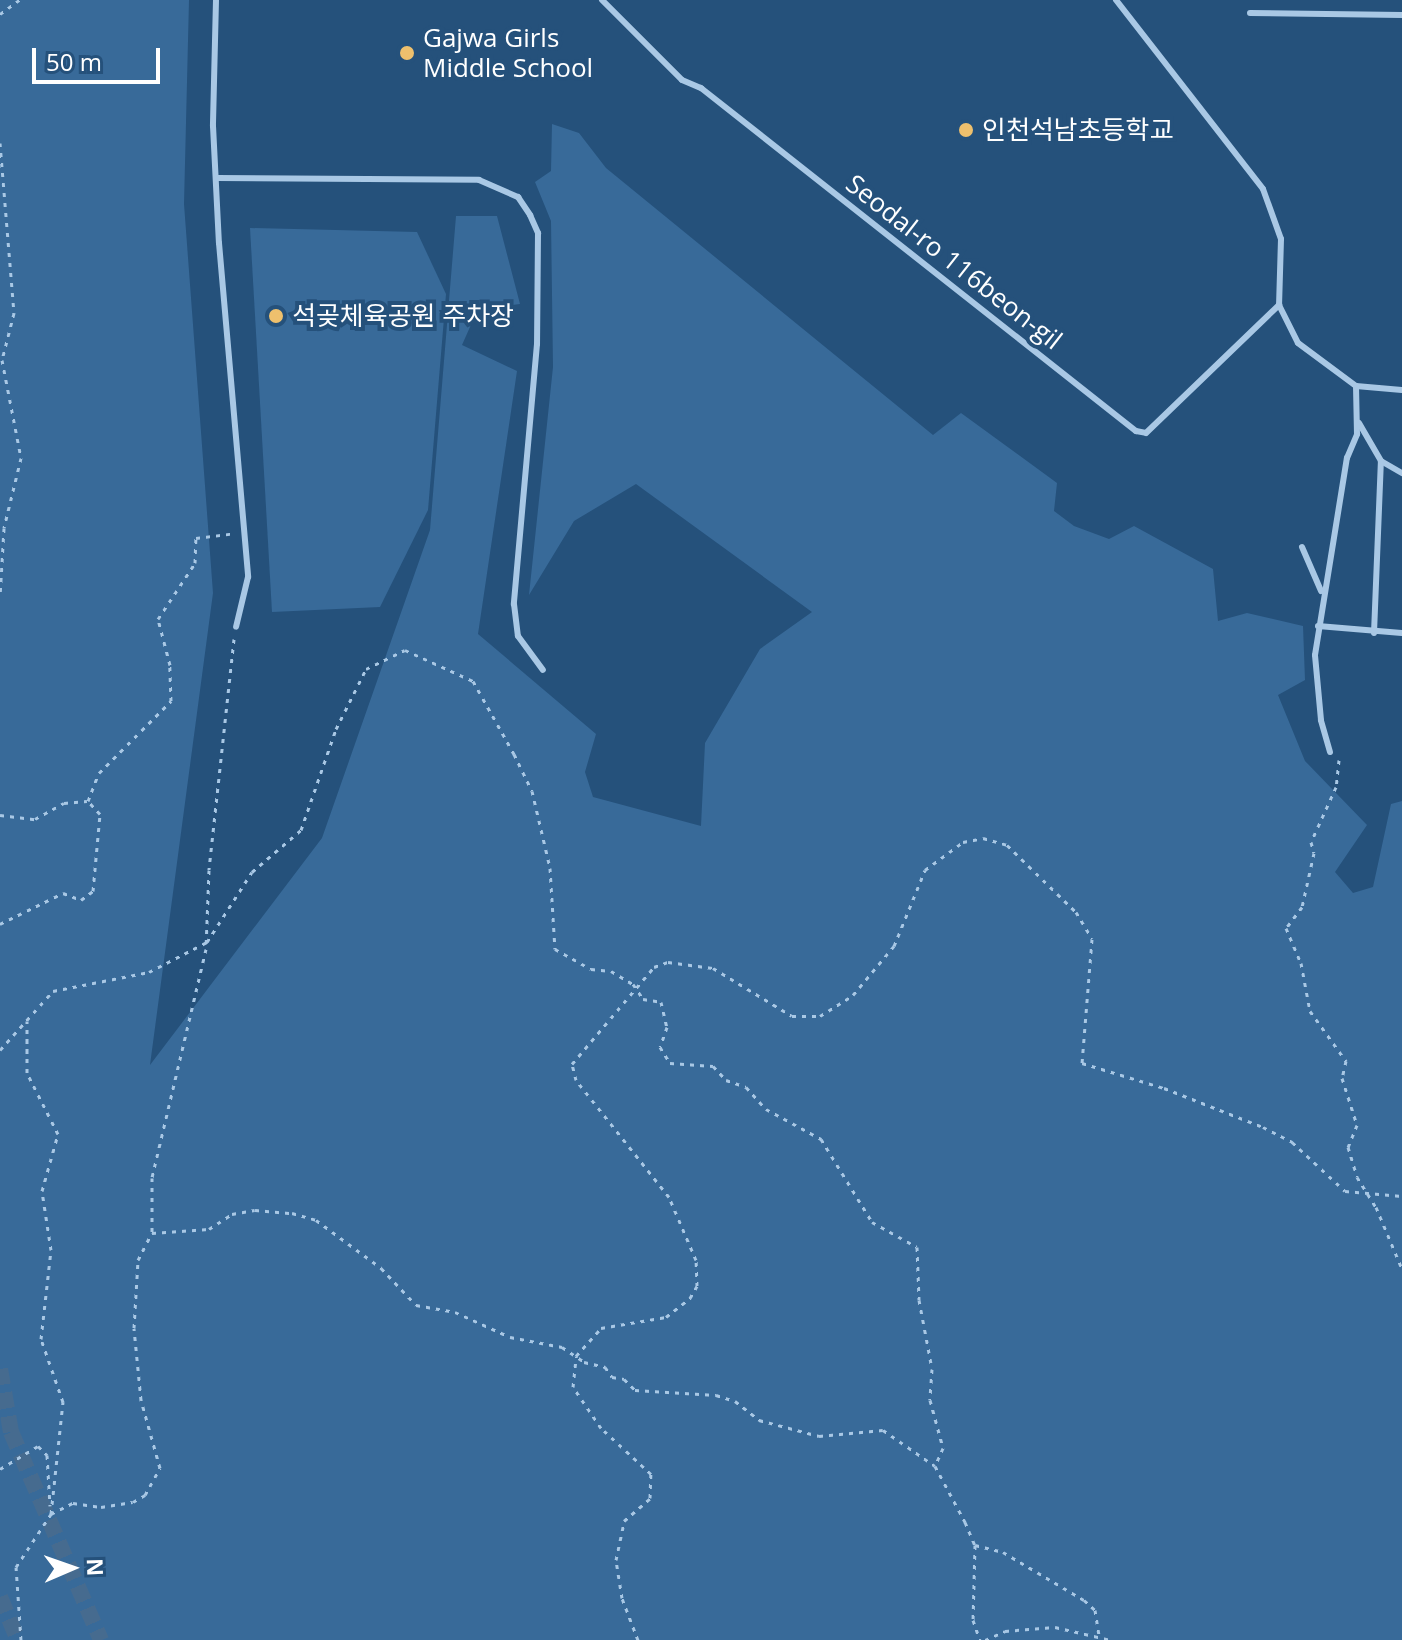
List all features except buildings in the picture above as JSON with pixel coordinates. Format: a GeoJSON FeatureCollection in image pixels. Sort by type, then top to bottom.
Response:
{"type":"FeatureCollection","features":[{"type":"Feature","properties":{"kind":"lane"},"geometry":{"type":"LineString","coordinates":[[216,0],[217,178],[241,532],[248,577],[236,627]]}},
{"type":"Feature","properties":{"kind":"lane","name":"Seodal-ro 116beon-gil"},"geometry":{"type":"LineString","coordinates":[[602,0],[682,80],[701,88],[1136,431],[1146,433],[1279,305]]}},
{"type":"Feature","properties":{"kind":"lane"},"geometry":{"type":"LineString","coordinates":[[1116,0],[1263,189],[1281,239],[1279,305],[1298,343],[1356,386],[1402,390]]}},
{"type":"Feature","properties":{"kind":"lane"},"geometry":{"type":"LineString","coordinates":[[1250,13],[1402,15]]}},
{"type":"Feature","properties":{"kind":"lane"},"geometry":{"type":"LineString","coordinates":[[217,178],[479,180],[518,197],[530,215],[538,233],[536,373],[514,604],[518,636],[543,670]]}},
{"type":"Feature","properties":{"kind":"lane"},"geometry":{"type":"LineString","coordinates":[[1330,752],[1321,720],[1318,626],[1358,420],[1356,386]]}},
{"type":"Feature","properties":{"kind":"lane"},"geometry":{"type":"LineString","coordinates":[[1358,420],[1381,461],[1402,473]]}},
{"type":"Feature","properties":{"kind":"lane"},"geometry":{"type":"LineString","coordinates":[[1374,633],[1381,461]]}},
{"type":"Feature","properties":{"kind":"lane"},"geometry":{"type":"LineString","coordinates":[[1302,547],[1322,593]]}},
{"type":"Feature","properties":{"kind":"lane"},"geometry":{"type":"LineString","coordinates":[[1318,626],[1402,633]]}},
{"type":"Feature","properties":{"kind":"path"},"geometry":{"type":"LineString","coordinates":[[0,14],[19,0]]}},
{"type":"Feature","properties":{"kind":"path"},"geometry":{"type":"LineString","coordinates":[[0,143],[14,313],[2,360],[21,458],[4,528],[0,597]]}},
{"type":"Feature","properties":{"kind":"path"},"geometry":{"type":"LineString","coordinates":[[88,801],[99,773],[171,701],[170,665],[158,619],[195,563],[196,538],[241,532]]}},
{"type":"Feature","properties":{"kind":"path"},"geometry":{"type":"LineString","coordinates":[[51,1514],[73,1503],[101,1507],[133,1502],[145,1495],[160,1468],[141,1400],[134,1328],[138,1260],[152,1233],[152,1178],[207,942],[209,870],[236,627]]}},
{"type":"Feature","properties":{"kind":"path"},"geometry":{"type":"LineString","coordinates":[[0,1050],[53,991],[149,972],[207,942],[252,872],[301,830],[336,729],[366,669],[405,650],[473,681],[514,754],[532,791],[550,868],[555,949],[591,969],[611,971],[635,987],[643,999],[664,1007],[667,1027],[660,1047],[670,1063],[713,1066],[726,1080],[746,1087],[766,1109],[821,1139],[872,1222],[917,1247],[919,1300],[932,1369],[930,1400],[943,1448],[935,1466]]}},
{"type":"Feature","properties":{"kind":"path"},"geometry":{"type":"LineString","coordinates":[[1330,752],[1342,762],[1336,787],[1311,842],[1314,853],[1302,907],[1286,928],[1301,963],[1310,1011],[1346,1061],[1342,1078],[1357,1125],[1348,1147],[1357,1177],[1369,1196],[1402,1269]]}},
{"type":"Feature","properties":{"kind":"path"},"geometry":{"type":"LineString","coordinates":[[0,815],[35,819],[64,803],[88,801]]}},
{"type":"Feature","properties":{"kind":"path"},"geometry":{"type":"LineString","coordinates":[[0,924],[63,893],[81,900],[93,891],[100,814],[88,801]]}},
{"type":"Feature","properties":{"kind":"path"},"geometry":{"type":"LineString","coordinates":[[638,1640],[622,1598],[616,1560],[624,1521],[650,1498],[651,1474],[601,1428],[573,1387],[576,1356],[594,1332],[666,1317],[697,1286],[696,1260],[669,1197],[576,1080],[572,1064],[654,967],[690,964],[730,976],[792,1016],[820,1016],[853,995],[894,946],[925,870],[963,842],[983,838],[1007,845],[1076,912],[1092,939],[1082,1063],[1164,1088],[1263,1127],[1292,1142],[1345,1191],[1369,1196],[1402,1196]]}},
{"type":"Feature","properties":{"kind":"path"},"geometry":{"type":"LineString","coordinates":[[21,1640],[16,1567],[51,1514],[63,1402],[41,1339],[51,1250],[42,1191],[58,1134],[27,1073],[27,1021]]}},
{"type":"Feature","properties":{"kind":"path"},"geometry":{"type":"LineString","coordinates":[[152,1233],[209,1229],[232,1214],[255,1210],[292,1213],[316,1220],[381,1268],[416,1305],[455,1312],[510,1337],[562,1347],[605,1367],[612,1377],[624,1379],[635,1390],[716,1395],[735,1401],[759,1420],[819,1436],[883,1430],[935,1466],[975,1545],[973,1620],[982,1640],[1005,1631],[1055,1627],[1111,1640]]}},
{"type":"Feature","properties":{"kind":"path"},"geometry":{"type":"LineString","coordinates":[[0,1469],[38,1446],[47,1455],[51,1514]]}},
{"type":"Feature","properties":{"kind":"path"},"geometry":{"type":"LineString","coordinates":[[975,1545],[982,1543],[1050,1576],[1084,1600],[1095,1610],[1099,1636]]}},
{"type":"Feature","properties":{"kind":"shaded area"},"geometry":{"type":"Polygon","coordinates":[[[0,0],[189,0],[184,204],[213,593],[150,1065],[322,838],[430,530],[456,216],[497,216],[520,304],[478,309],[462,345],[517,371],[478,634],[596,734],[585,772],[593,797],[701,826],[705,743],[760,649],[812,612],[636,484],[574,521],[529,595],[553,367],[551,221],[535,182],[551,171],[552,124],[579,133],[606,168],[933,435],[961,413],[1057,483],[1054,511],[1074,526],[1109,539],[1134,526],[1213,569],[1218,621],[1247,613],[1303,626],[1305,680],[1278,695],[1305,761],[1367,825],[1335,872],[1353,893],[1373,887],[1391,804],[1402,801],[1402,1640],[0,1640],[0,0]]]}},
{"type":"Feature","properties":{"kind":"shaded area"},"geometry":{"type":"Polygon","coordinates":[[[250,228],[417,232],[446,294],[428,510],[380,607],[272,612],[250,228]]]}},
{"type":"Feature","properties":{"kind":"tunnel"},"geometry":{"type":"LineString","coordinates":[[0,1369],[11,1432],[101,1640]]}},
{"type":"Feature","properties":{"kind":"tunnel"},"geometry":{"type":"LineString","coordinates":[[0,1597],[18,1640]]}},
{"type":"Feature","properties":{"kind":"place","name":"Gajwa Girls Middle School"},"geometry":{"type":"Point","coordinates":[407,53]}},
{"type":"Feature","properties":{"kind":"place","name":"인천석남초등학교"},"geometry":{"type":"Point","coordinates":[966,130]}},
{"type":"Feature","properties":{"kind":"place","name":"석곶체육공원 주차장"},"geometry":{"type":"Point","coordinates":[276,316]}}]}
